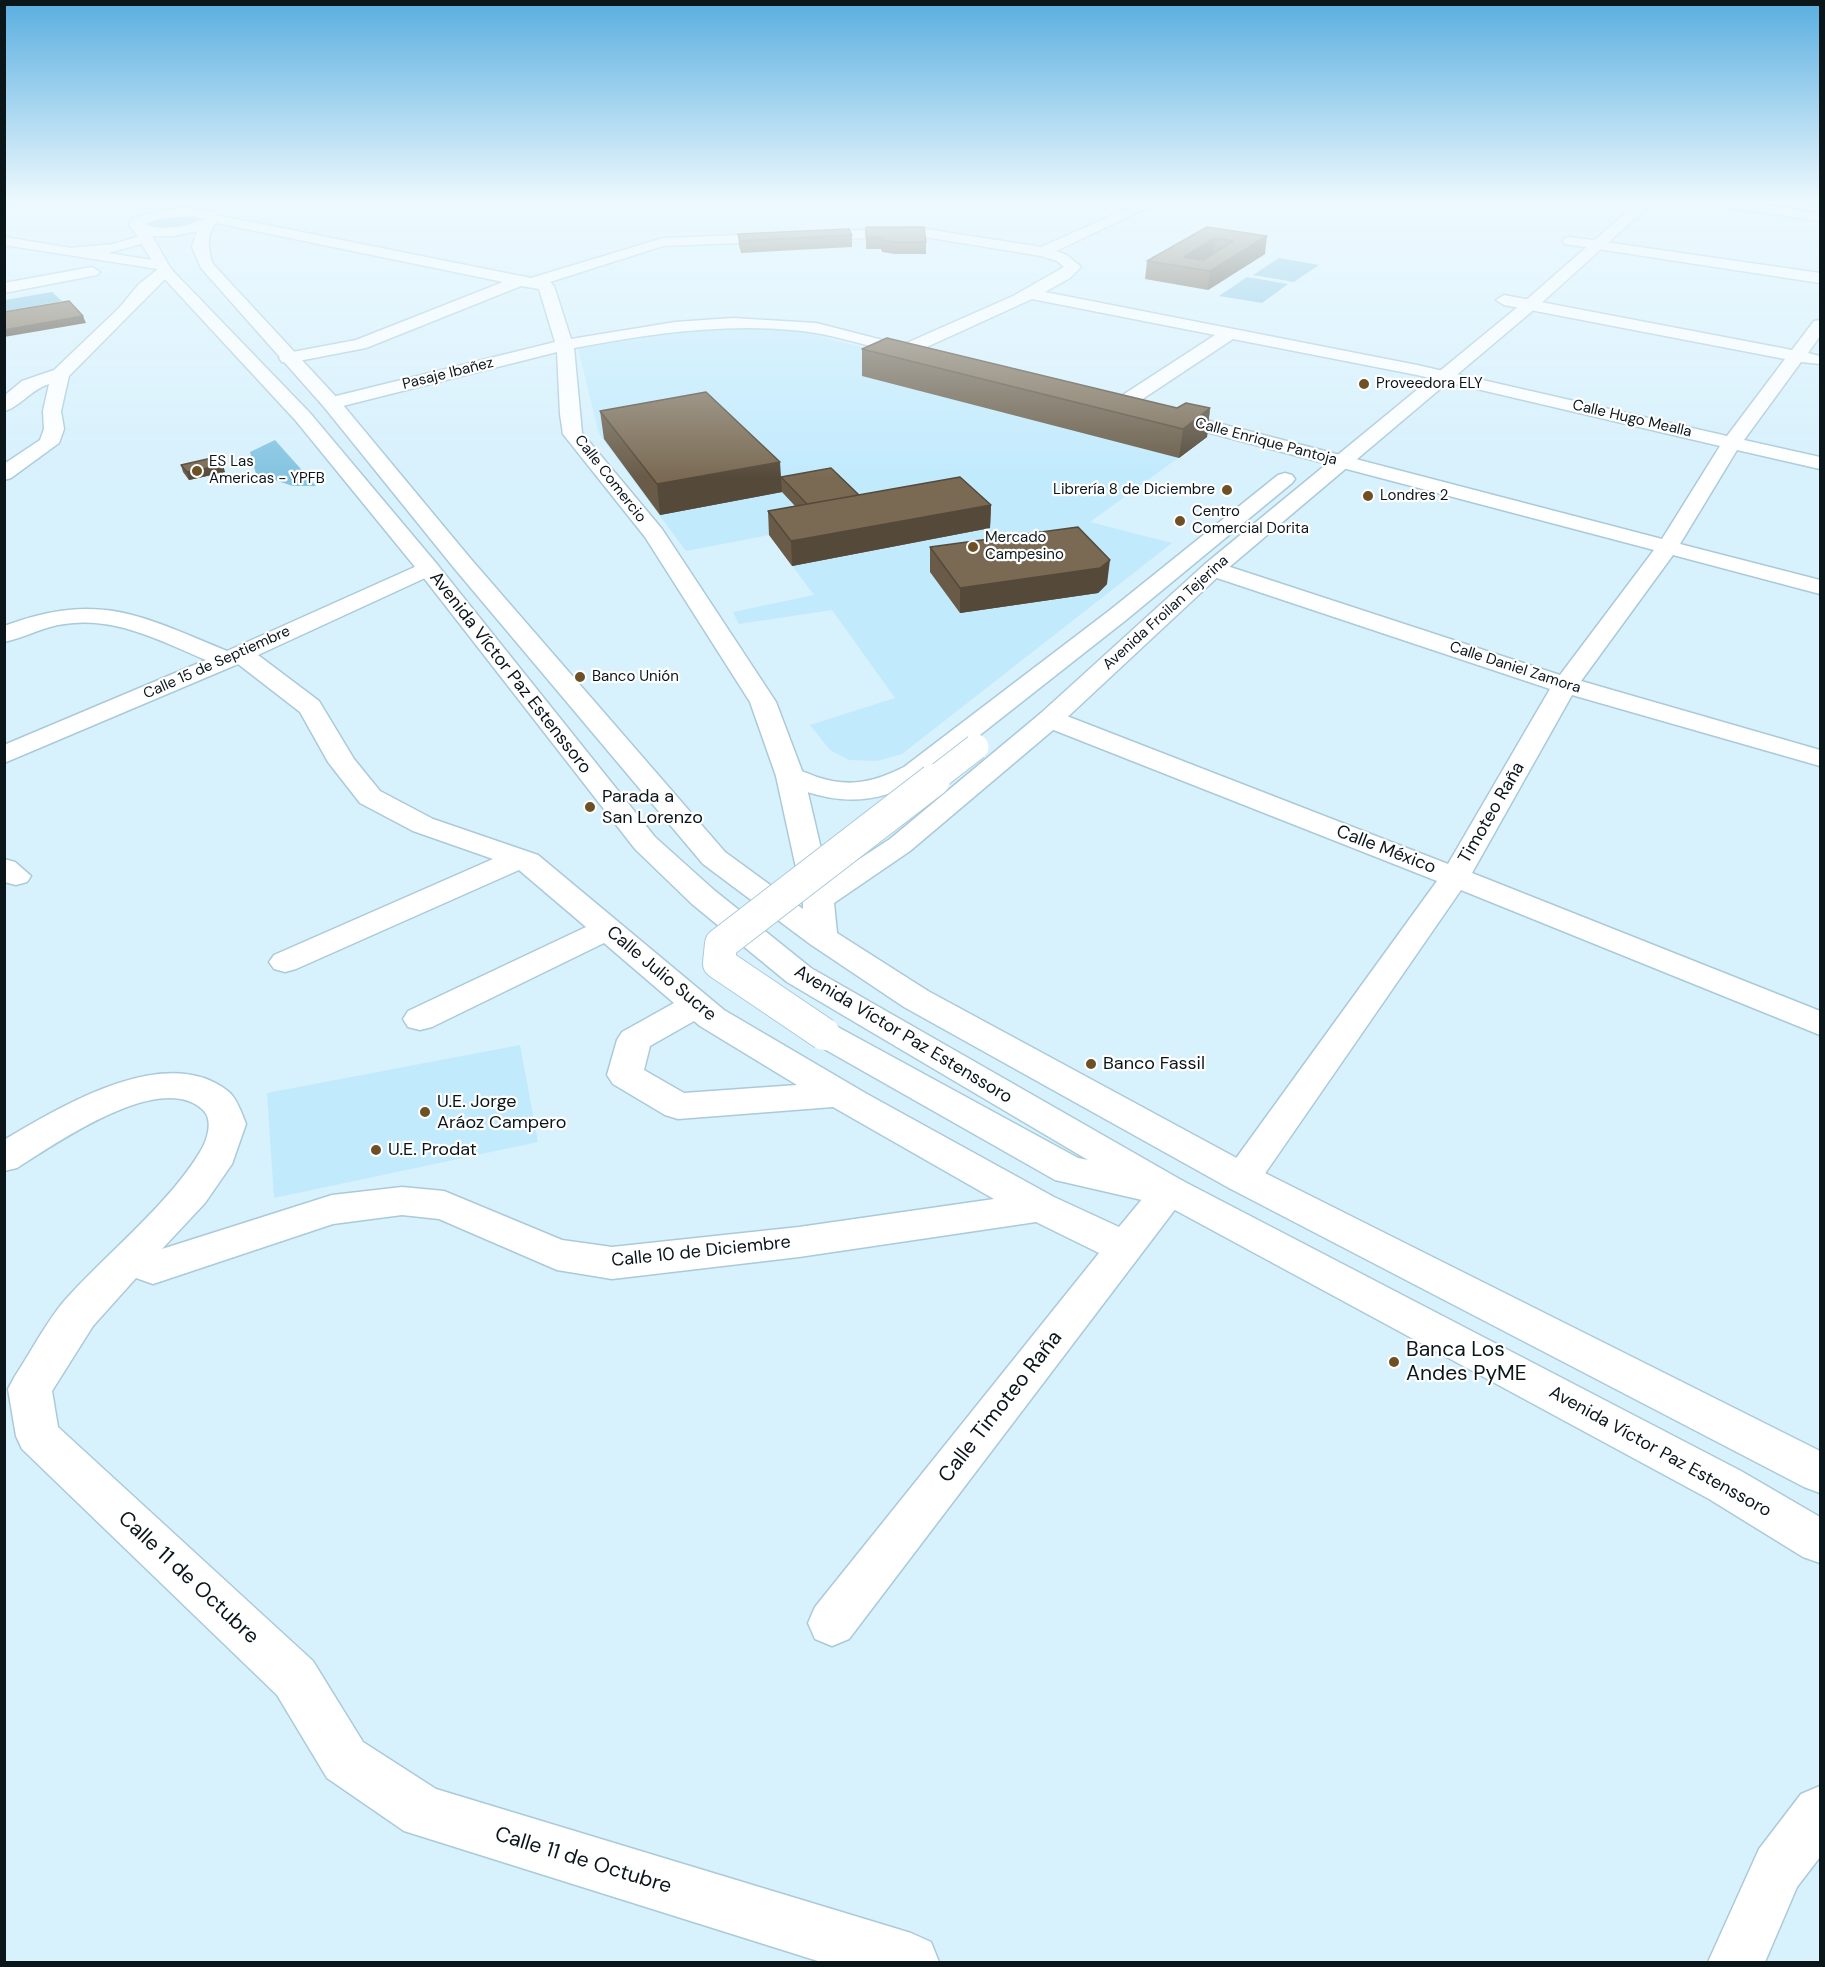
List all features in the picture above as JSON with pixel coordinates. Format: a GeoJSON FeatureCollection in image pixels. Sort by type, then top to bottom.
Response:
{"type":"FeatureCollection","features":[{"type":"Feature","properties":{"kind":"street"},"geometry":{"type":"LineString","coordinates":[[4,406],[28,384],[60,374],[125,311],[139,295]]}},
{"type":"Feature","properties":{"kind":"street","name":"Avenida Víctor Paz Estenssoro"},"geometry":{"type":"LineString","coordinates":[[192,295],[303,417],[428,568],[645,843],[703,897],[799,975],[1170,1191],[1725,1485],[1821,1542]]}},
{"type":"Feature","properties":{"kind":"street","name":"Avenida Víctor Paz Estenssoro"},"geometry":{"type":"LineString","coordinates":[[232,295],[331,403],[462,563],[714,858],[821,937],[916,999],[1242,1178],[1821,1473]]}},
{"type":"Feature","properties":{"kind":"street"},"geometry":{"type":"LineString","coordinates":[[288,358],[360,345],[491,295]]}},
{"type":"Feature","properties":{"kind":"street","name":"Calle Comercio"},"geometry":{"type":"LineString","coordinates":[[548,295],[565,354],[569,414],[573,434],[654,534],[763,702],[790,776],[818,900],[821,937]]}},
{"type":"Feature","properties":{"kind":"street"},"geometry":{"type":"LineString","coordinates":[[868,359],[895,349],[1003,295]]}},
{"type":"Feature","properties":{"kind":"street"},"geometry":{"type":"LineString","coordinates":[[1064,295],[1418,370]]}},
{"type":"Feature","properties":{"kind":"street"},"geometry":{"type":"LineString","coordinates":[[1526,295],[1821,361]]}},
{"type":"Feature","properties":{"kind":"street","name":"Avenida Froilan Tejerina"},"geometry":{"type":"LineString","coordinates":[[1487,314],[1504,300],[1526,295]]}},
{"type":"Feature","properties":{"kind":"street","name":"Avenida Froilan Tejerina"},"geometry":{"type":"LineString","coordinates":[[818,900],[900,845],[1050,719],[1213,569],[1341,461],[1440,366],[1526,295]]}},
{"type":"Feature","properties":{"kind":"street"},"geometry":{"type":"LineString","coordinates":[[565,354],[587,340],[734,323],[793,325],[936,361]]}},
{"type":"Feature","properties":{"kind":"street"},"geometry":{"type":"LineString","coordinates":[[1732,442],[1821,325]]}},
{"type":"Feature","properties":{"kind":"street"},"geometry":{"type":"LineString","coordinates":[[1122,405],[1232,332]]}},
{"type":"Feature","properties":{"kind":"street"},"geometry":{"type":"LineString","coordinates":[[704,343],[728,340],[781,341]]}},
{"type":"Feature","properties":{"kind":"street"},"geometry":{"type":"LineString","coordinates":[[565,354],[589,358]]}},
{"type":"Feature","properties":{"kind":"street","name":"Pasaje Ibañez"},"geometry":{"type":"LineString","coordinates":[[331,403],[565,354]]}},
{"type":"Feature","properties":{"kind":"street","name":"Avenida Froilan Tejerina"},"geometry":{"type":"LineString","coordinates":[[1399,386],[1418,370],[1440,366]]}},
{"type":"Feature","properties":{"kind":"street","name":"Calle Hugo Mealla"},"geometry":{"type":"LineString","coordinates":[[1440,366],[1821,463]]}},
{"type":"Feature","properties":{"kind":"street"},"geometry":{"type":"LineString","coordinates":[[4,474],[49,443],[54,429],[52,411],[60,374]]}},
{"type":"Feature","properties":{"kind":"street","name":"Calle Enrique Pantoja"},"geometry":{"type":"LineString","coordinates":[[1099,399],[1821,587]]}},
{"type":"Feature","properties":{"kind":"street","name":"Avenida Froilan Tejerina"},"geometry":{"type":"LineString","coordinates":[[790,776],[825,790],[853,794],[887,788],[914,773],[1118,615],[1335,438]]}},
{"type":"Feature","properties":{"kind":"street","name":"Timoteo Raña"},"geometry":{"type":"LineString","coordinates":[[1242,1178],[1455,877],[1565,685],[1668,546],[1732,442]]}},
{"type":"Feature","properties":{"kind":"street","name":"Calle 15 de Septiembre"},"geometry":{"type":"LineString","coordinates":[[4,755],[233,657],[428,568]]}},
{"type":"Feature","properties":{"kind":"street","name":"Calle Daniel Zamora"},"geometry":{"type":"LineString","coordinates":[[1213,569],[1565,685],[1821,758]]}},
{"type":"Feature","properties":{"kind":"street","name":"Calle Julio Sucre"},"geometry":{"type":"LineString","coordinates":[[4,635],[37,622],[76,615],[124,619],[233,657],[310,707],[342,762],[370,797],[423,825],[527,861],[712,1018],[840,1095],[1040,1207],[1126,1248]]}},
{"type":"Feature","properties":{"kind":"street"},"geometry":{"type":"LineString","coordinates":[[1118,615],[1113,637],[976,747],[721,944],[719,963],[824,1034],[1068,1170],[1170,1191]]}},
{"type":"Feature","properties":{"kind":"street","name":"Calle México"},"geometry":{"type":"LineString","coordinates":[[1050,719],[1455,877],[1821,1024]]}},
{"type":"Feature","properties":{"kind":"street"},"geometry":{"type":"LineString","coordinates":[[285,962],[520,858]]}},
{"type":"Feature","properties":{"kind":"street"},"geometry":{"type":"LineString","coordinates":[[420,1018],[608,929]]}},
{"type":"Feature","properties":{"kind":"street"},"geometry":{"type":"LineString","coordinates":[[696,1005],[634,1040],[625,1075],[678,1106],[840,1095]]}},
{"type":"Feature","properties":{"kind":"street","name":"Calle 11 de Octubre"},"geometry":{"type":"LineString","coordinates":[[4,1158],[96,1104],[143,1089],[184,1085],[216,1100],[228,1124],[219,1154],[191,1193],[78,1314],[30,1389],[38,1436],[295,1678],[345,1760],[423,1812],[911,1962]]}},
{"type":"Feature","properties":{"kind":"street","name":"Calle Timoteo Raña"},"geometry":{"type":"LineString","coordinates":[[832,1623],[1170,1191]]}},
{"type":"Feature","properties":{"kind":"street","name":"Calle 10 de Diciembre"},"geometry":{"type":"LineString","coordinates":[[129,1259],[153,1268],[332,1210],[402,1201],[444,1205],[557,1255],[612,1263],[799,1242],[1040,1207]]}},
{"type":"Feature","properties":{"kind":"street"},"geometry":{"type":"LineString","coordinates":[[1736,1962],[1778,1868],[1821,1813]]}},
{"type":"Feature","properties":{"kind":"shaded area"},"geometry":{"type":"Polygon","coordinates":[[[36,295],[55,295],[62,301],[5,311],[5,300],[36,295]]]}},
{"type":"Feature","properties":{"kind":"shaded area"},"geometry":{"type":"Polygon","coordinates":[[[1221,295],[1273,295],[1262,303],[1219,296],[1221,295]]]}},
{"type":"Feature","properties":{"kind":"shaded area","name":"Mercado Campesino"},"geometry":{"type":"Polygon","coordinates":[[[698,328],[783,328],[816,335],[1207,437],[1090,522],[1172,543],[902,754],[877,761],[849,760],[830,750],[810,725],[895,698],[832,610],[739,624],[733,612],[814,595],[769,535],[686,551],[599,434],[577,345],[698,328]]]}},
{"type":"Feature","properties":{"kind":"shaded area"},"geometry":{"type":"Polygon","coordinates":[[[275,440],[316,486],[293,486],[256,474],[250,452],[275,440]]]}},
{"type":"Feature","properties":{"kind":"shaded area"},"geometry":{"type":"Polygon","coordinates":[[[520,1045],[538,1142],[274,1198],[267,1093],[520,1045]]]}},
{"type":"Feature","properties":{"kind":"building"},"geometry":{"type":"Polygon","coordinates":[[[69,301],[83,316],[4,330],[4,312],[69,301]]]}},
{"type":"Feature","properties":{"kind":"building"},"geometry":{"type":"Polygon","coordinates":[[[887,338],[1177,408],[1186,403],[1210,408],[1183,429],[862,349],[887,338]]]}},
{"type":"Feature","properties":{"kind":"building"},"geometry":{"type":"Polygon","coordinates":[[[706,392],[780,462],[657,484],[600,411],[706,392]]]}},
{"type":"Feature","properties":{"kind":"building"},"geometry":{"type":"Polygon","coordinates":[[[216,457],[223,465],[187,472],[181,465],[216,457]]]}},
{"type":"Feature","properties":{"kind":"building"},"geometry":{"type":"Polygon","coordinates":[[[831,468],[859,495],[807,504],[781,477],[831,468]]]}},
{"type":"Feature","properties":{"kind":"building"},"geometry":{"type":"Polygon","coordinates":[[[960,477],[991,505],[791,541],[768,511],[960,477]]]}},
{"type":"Feature","properties":{"kind":"building"},"geometry":{"type":"Polygon","coordinates":[[[1078,527],[1110,560],[1100,568],[960,588],[930,547],[1078,527]]]}},
{"type":"Feature","properties":{"kind":"place","name":"Proveedora ELY"},"geometry":{"type":"Point","coordinates":[1364,384]}},
{"type":"Feature","properties":{"kind":"place","name":"ES Las Americas - YPFB"},"geometry":{"type":"Point","coordinates":[197,471]}},
{"type":"Feature","properties":{"kind":"place","name":"Librería 8 de Diciembre"},"geometry":{"type":"Point","coordinates":[1227,490]}},
{"type":"Feature","properties":{"kind":"place","name":"Londres 2"},"geometry":{"type":"Point","coordinates":[1368,496]}},
{"type":"Feature","properties":{"kind":"place","name":"Centro Comercial Dorita"},"geometry":{"type":"Point","coordinates":[1180,521]}},
{"type":"Feature","properties":{"kind":"place","name":"Mercado Campesino"},"geometry":{"type":"Point","coordinates":[973,547]}},
{"type":"Feature","properties":{"kind":"place","name":"Banco Unión"},"geometry":{"type":"Point","coordinates":[580,677]}},
{"type":"Feature","properties":{"kind":"place","name":"Parada a San Lorenzo"},"geometry":{"type":"Point","coordinates":[590,807]}},
{"type":"Feature","properties":{"kind":"place","name":"Banco Fassil"},"geometry":{"type":"Point","coordinates":[1091,1064]}},
{"type":"Feature","properties":{"kind":"place","name":"U.E. Jorge Aráoz Campero"},"geometry":{"type":"Point","coordinates":[425,1112]}},
{"type":"Feature","properties":{"kind":"place","name":"U.E. Prodat"},"geometry":{"type":"Point","coordinates":[376,1150]}},
{"type":"Feature","properties":{"kind":"place","name":"Banca Los Andes PyME"},"geometry":{"type":"Point","coordinates":[1394,1362]}}]}
